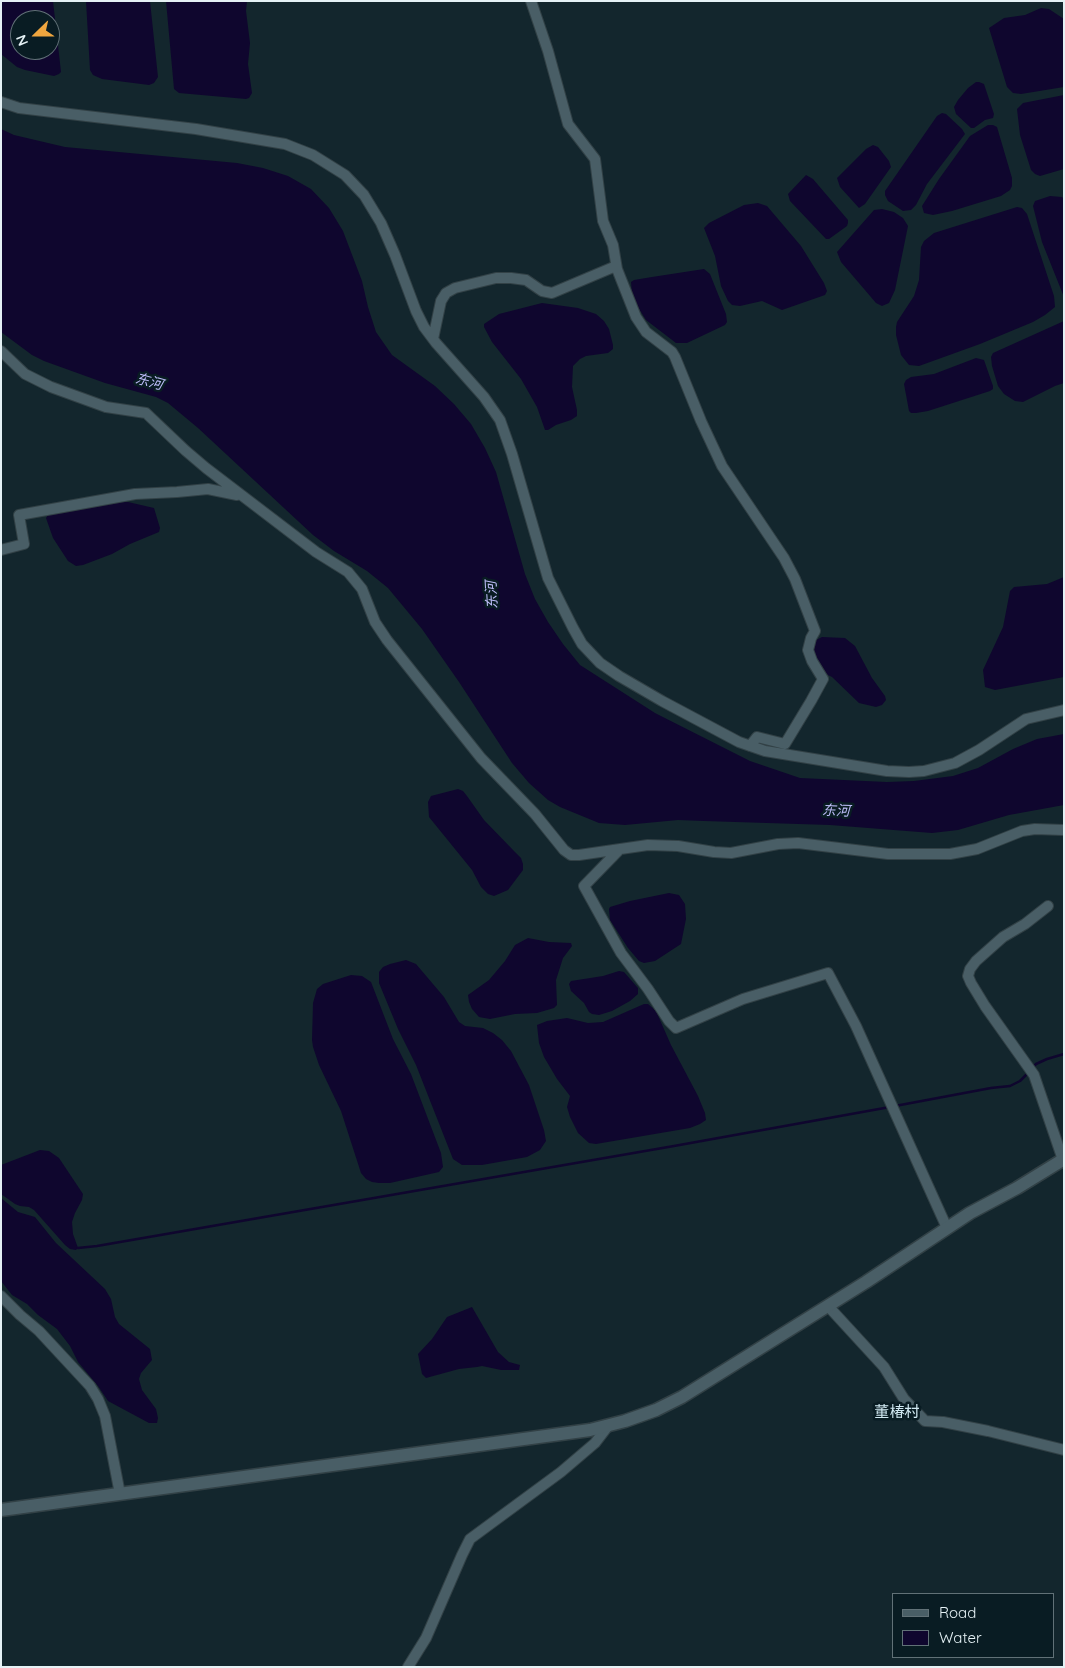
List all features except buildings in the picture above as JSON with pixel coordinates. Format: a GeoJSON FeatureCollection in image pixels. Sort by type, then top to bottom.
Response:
{"type":"FeatureCollection","features":[{"type":"Feature","properties":{"kind":"street"},"geometry":{"type":"LineString","coordinates":[[531,1],[548,51],[568,124],[595,160],[604,221],[613,246],[616,266],[640,325],[672,352],[675,357],[701,422],[722,466],[784,558],[795,579],[815,631],[810,638],[808,650],[812,661],[823,679],[811,701],[785,744],[757,737],[750,746]]}},
{"type":"Feature","properties":{"kind":"street"},"geometry":{"type":"LineString","coordinates":[[1,102],[19,108],[196,129],[285,144],[313,155],[346,175],[371,206],[388,237],[419,318],[433,339],[484,397],[500,420],[512,454],[548,578],[573,628],[590,654],[607,669],[636,686],[706,725],[750,746],[771,753],[887,771],[924,771],[950,765],[966,758],[1026,719],[1064,710]]}},
{"type":"Feature","properties":{"kind":"street"},"geometry":{"type":"LineString","coordinates":[[433,339],[441,301],[446,293],[455,288],[496,278],[511,278],[526,280],[542,291],[552,293],[616,266]]}},
{"type":"Feature","properties":{"kind":"street"},"geometry":{"type":"LineString","coordinates":[[1,351],[25,374],[51,387],[106,407],[146,413],[186,451],[242,496],[316,552],[348,572],[362,589],[375,622],[387,640],[481,758],[535,814],[564,850],[575,856],[663,845],[724,853],[778,844],[798,843],[888,854],[950,854],[977,849],[1022,831],[1035,829],[1064,830]]}},
{"type":"Feature","properties":{"kind":"street"},"geometry":{"type":"LineString","coordinates":[[1,550],[24,544],[19,515],[135,494],[208,489],[242,496]]}},
{"type":"Feature","properties":{"kind":"street"},"geometry":{"type":"LineString","coordinates":[[620,849],[584,886],[621,953],[669,1021],[676,1028],[743,999],[828,973],[856,1026],[947,1228]]}},
{"type":"Feature","properties":{"kind":"street"},"geometry":{"type":"LineString","coordinates":[[1,1510],[590,1430],[643,1416],[682,1398],[828,1306],[970,1213],[1017,1188],[1063,1160],[1037,1082],[980,998],[971,983],[969,973],[976,961],[1003,937],[1025,924],[1048,906]]}},
{"type":"Feature","properties":{"kind":"street"},"geometry":{"type":"LineString","coordinates":[[1,1296],[39,1331],[90,1386],[98,1399],[104,1412],[120,1494]]}},
{"type":"Feature","properties":{"kind":"street"},"geometry":{"type":"LineString","coordinates":[[828,1306],[884,1367],[904,1399],[925,1421],[942,1422],[1064,1450]]}},
{"type":"Feature","properties":{"kind":"street"},"geometry":{"type":"LineString","coordinates":[[408,1667],[426,1638],[470,1539],[561,1472],[595,1443],[608,1426]]}},
{"type":"Feature","properties":{"kind":"water"},"geometry":{"type":"Polygon","coordinates":[[[1,1],[53,1],[54,10],[10,10],[10,60],[60,60],[61,72],[54,76],[17,67],[1,54],[1,1]]]}},
{"type":"Feature","properties":{"kind":"water"},"geometry":{"type":"Polygon","coordinates":[[[86,1],[150,1],[158,77],[154,83],[149,85],[102,79],[93,75],[90,70],[86,1]]]}},
{"type":"Feature","properties":{"kind":"water"},"geometry":{"type":"Polygon","coordinates":[[[166,1],[247,1],[246,11],[250,43],[248,64],[252,93],[249,98],[179,93],[174,89],[166,1]]]}},
{"type":"Feature","properties":{"kind":"water"},"geometry":{"type":"Polygon","coordinates":[[[1041,8],[1049,9],[1064,19],[1064,87],[1021,94],[1013,93],[1007,87],[989,28],[1004,18],[1025,15],[1041,8]]]}},
{"type":"Feature","properties":{"kind":"water"},"geometry":{"type":"Polygon","coordinates":[[[976,82],[984,84],[994,114],[993,118],[971,128],[956,114],[954,107],[968,88],[976,82]]]}},
{"type":"Feature","properties":{"kind":"water"},"geometry":{"type":"Polygon","coordinates":[[[1064,95],[1064,169],[1040,176],[1031,170],[1020,135],[1017,109],[1023,103],[1064,95]]]}},
{"type":"Feature","properties":{"kind":"water"},"geometry":{"type":"Polygon","coordinates":[[[942,113],[946,114],[965,134],[927,184],[916,205],[911,210],[903,211],[888,201],[885,191],[937,116],[942,113]]]}},
{"type":"Feature","properties":{"kind":"water"},"geometry":{"type":"Polygon","coordinates":[[[988,125],[997,127],[1012,178],[1010,190],[1001,196],[952,211],[933,215],[924,213],[922,206],[970,136],[988,125]]]}},
{"type":"Feature","properties":{"kind":"water","name":"东河"},"geometry":{"type":"Polygon","coordinates":[[[1,129],[14,135],[65,147],[237,163],[263,168],[288,176],[311,189],[329,208],[343,231],[362,281],[376,332],[392,355],[435,386],[454,404],[471,424],[485,448],[496,472],[525,574],[535,599],[548,622],[580,665],[655,713],[750,761],[800,778],[887,782],[953,776],[978,768],[1013,749],[1037,739],[1064,734],[1064,805],[1009,815],[958,830],[932,833],[830,825],[678,820],[625,825],[599,823],[548,800],[529,783],[512,763],[422,629],[388,588],[367,571],[334,551],[313,535],[198,428],[168,403],[156,397],[105,383],[44,361],[32,355],[1,332],[1,129]]]}},
{"type":"Feature","properties":{"kind":"water"},"geometry":{"type":"Polygon","coordinates":[[[873,145],[878,147],[889,161],[891,167],[865,204],[859,208],[840,187],[837,178],[866,149],[873,145]]]}},
{"type":"Feature","properties":{"kind":"water"},"geometry":{"type":"Polygon","coordinates":[[[806,175],[813,179],[848,220],[847,226],[829,239],[826,239],[790,201],[788,194],[806,175]]]}},
{"type":"Feature","properties":{"kind":"water"},"geometry":{"type":"Polygon","coordinates":[[[1050,196],[1062,197],[1064,199],[1064,297],[1042,242],[1033,206],[1035,201],[1050,196]]]}},
{"type":"Feature","properties":{"kind":"water"},"geometry":{"type":"Polygon","coordinates":[[[758,203],[767,206],[801,246],[824,283],[827,291],[825,295],[782,310],[762,301],[740,306],[732,305],[728,301],[721,286],[715,256],[704,228],[709,223],[744,205],[758,203]]]}},
{"type":"Feature","properties":{"kind":"water"},"geometry":{"type":"Polygon","coordinates":[[[1017,207],[1022,208],[1027,214],[1054,296],[1055,307],[1033,322],[980,344],[919,366],[909,365],[901,355],[896,327],[897,322],[914,296],[919,280],[921,247],[924,241],[934,233],[1017,207]]]}},
{"type":"Feature","properties":{"kind":"water"},"geometry":{"type":"Polygon","coordinates":[[[882,209],[894,212],[903,218],[908,226],[895,290],[889,303],[882,306],[876,303],[841,262],[837,252],[874,210],[882,209]]]}},
{"type":"Feature","properties":{"kind":"water"},"geometry":{"type":"Polygon","coordinates":[[[704,269],[710,274],[726,314],[727,322],[725,325],[687,343],[676,343],[646,320],[632,294],[631,282],[704,269]]]}},
{"type":"Feature","properties":{"kind":"water"},"geometry":{"type":"Polygon","coordinates":[[[542,303],[578,308],[596,314],[609,329],[613,345],[613,349],[608,353],[586,356],[573,366],[572,387],[577,416],[548,430],[545,430],[537,407],[521,379],[492,342],[484,327],[484,324],[499,314],[542,303]]]}},
{"type":"Feature","properties":{"kind":"water"},"geometry":{"type":"Polygon","coordinates":[[[1064,321],[1064,383],[1023,402],[1015,401],[1004,394],[998,386],[992,366],[991,357],[993,353],[1064,321]]]}},
{"type":"Feature","properties":{"kind":"water"},"geometry":{"type":"Polygon","coordinates":[[[976,358],[984,360],[993,389],[928,411],[911,413],[909,411],[904,384],[906,380],[911,377],[934,374],[976,358]]]}},
{"type":"Feature","properties":{"kind":"water"},"geometry":{"type":"Polygon","coordinates":[[[118,502],[128,502],[154,508],[160,528],[159,532],[83,565],[76,566],[68,561],[53,538],[46,518],[48,515],[118,502]]]}},
{"type":"Feature","properties":{"kind":"water"},"geometry":{"type":"Polygon","coordinates":[[[1064,577],[1064,677],[995,690],[985,687],[983,670],[1003,627],[1010,591],[1014,587],[1047,584],[1064,577]]]}},
{"type":"Feature","properties":{"kind":"water"},"geometry":{"type":"Polygon","coordinates":[[[822,637],[845,638],[855,646],[872,678],[885,696],[886,700],[882,705],[876,707],[859,703],[832,677],[824,673],[815,660],[813,649],[816,640],[822,637]]]}},
{"type":"Feature","properties":{"kind":"water"},"geometry":{"type":"Polygon","coordinates":[[[458,789],[463,791],[484,820],[521,858],[523,870],[508,890],[494,896],[488,894],[481,887],[472,870],[429,817],[428,802],[431,796],[458,789]]]}},
{"type":"Feature","properties":{"kind":"water"},"geometry":{"type":"Polygon","coordinates":[[[669,893],[679,895],[685,904],[686,919],[681,944],[655,961],[644,963],[639,961],[628,948],[610,920],[609,909],[610,907],[630,901],[669,893]]]}},
{"type":"Feature","properties":{"kind":"water"},"geometry":{"type":"Polygon","coordinates":[[[528,938],[549,942],[571,943],[572,946],[563,958],[556,980],[557,1005],[554,1008],[537,1013],[515,1014],[490,1019],[479,1017],[472,1009],[468,995],[489,980],[505,961],[515,945],[528,938]]]}},
{"type":"Feature","properties":{"kind":"water"},"geometry":{"type":"Polygon","coordinates":[[[406,960],[416,964],[444,997],[459,1022],[465,1026],[483,1028],[493,1033],[511,1051],[529,1085],[544,1130],[546,1141],[540,1150],[527,1157],[482,1165],[462,1165],[453,1159],[416,1065],[398,1029],[379,983],[379,972],[383,967],[406,960]]]}},
{"type":"Feature","properties":{"kind":"water"},"geometry":{"type":"Polygon","coordinates":[[[619,971],[624,972],[638,988],[638,994],[612,1011],[599,1015],[592,1014],[584,1003],[571,991],[569,984],[571,981],[603,976],[619,971]]]}},
{"type":"Feature","properties":{"kind":"water"},"geometry":{"type":"Polygon","coordinates":[[[351,975],[362,976],[371,982],[393,1039],[411,1074],[441,1153],[443,1167],[439,1172],[390,1183],[372,1182],[361,1173],[341,1111],[319,1065],[312,1040],[313,1003],[317,989],[323,984],[351,975]]]}},
{"type":"Feature","properties":{"kind":"water"},"geometry":{"type":"Polygon","coordinates":[[[648,1004],[656,1011],[671,1045],[698,1096],[706,1120],[690,1128],[596,1144],[589,1143],[578,1133],[570,1117],[567,1107],[570,1096],[544,1057],[539,1043],[537,1025],[547,1021],[567,1018],[588,1023],[603,1022],[648,1004]]]}},
{"type":"Feature","properties":{"kind":"water"},"geometry":{"type":"Polygon","coordinates":[[[40,1150],[49,1151],[59,1158],[83,1194],[72,1222],[73,1234],[78,1248],[76,1250],[70,1249],[65,1245],[34,1210],[15,1204],[1,1194],[1,1165],[40,1150]]]}},
{"type":"Feature","properties":{"kind":"water"},"geometry":{"type":"Polygon","coordinates":[[[1,1198],[18,1212],[35,1217],[56,1243],[105,1289],[111,1299],[115,1317],[119,1324],[150,1349],[152,1360],[141,1373],[139,1379],[142,1390],[156,1409],[157,1423],[149,1423],[108,1401],[78,1362],[70,1346],[57,1329],[27,1304],[12,1295],[1,1281],[1,1198]]]}},
{"type":"Feature","properties":{"kind":"water"},"geometry":{"type":"Polygon","coordinates":[[[472,1307],[498,1352],[509,1362],[520,1365],[519,1370],[501,1370],[482,1366],[459,1369],[426,1378],[422,1374],[418,1354],[432,1339],[447,1317],[472,1307]]]}},
{"type":"Feature","properties":{"kind":"waterway"},"geometry":{"type":"LineString","coordinates":[[1033,1067],[1047,1059],[1064,1054]]}},
{"type":"Feature","properties":{"kind":"waterway"},"geometry":{"type":"LineString","coordinates":[[895,1106],[1010,1086],[1020,1081],[1028,1073]]}},
{"type":"Feature","properties":{"kind":"waterway"},"geometry":{"type":"LineString","coordinates":[[78,1248],[890,1107]]}},
{"type":"Feature","properties":{"kind":"district","name":"董椿村"},"geometry":{"type":"Point","coordinates":[897,1412]}}]}
